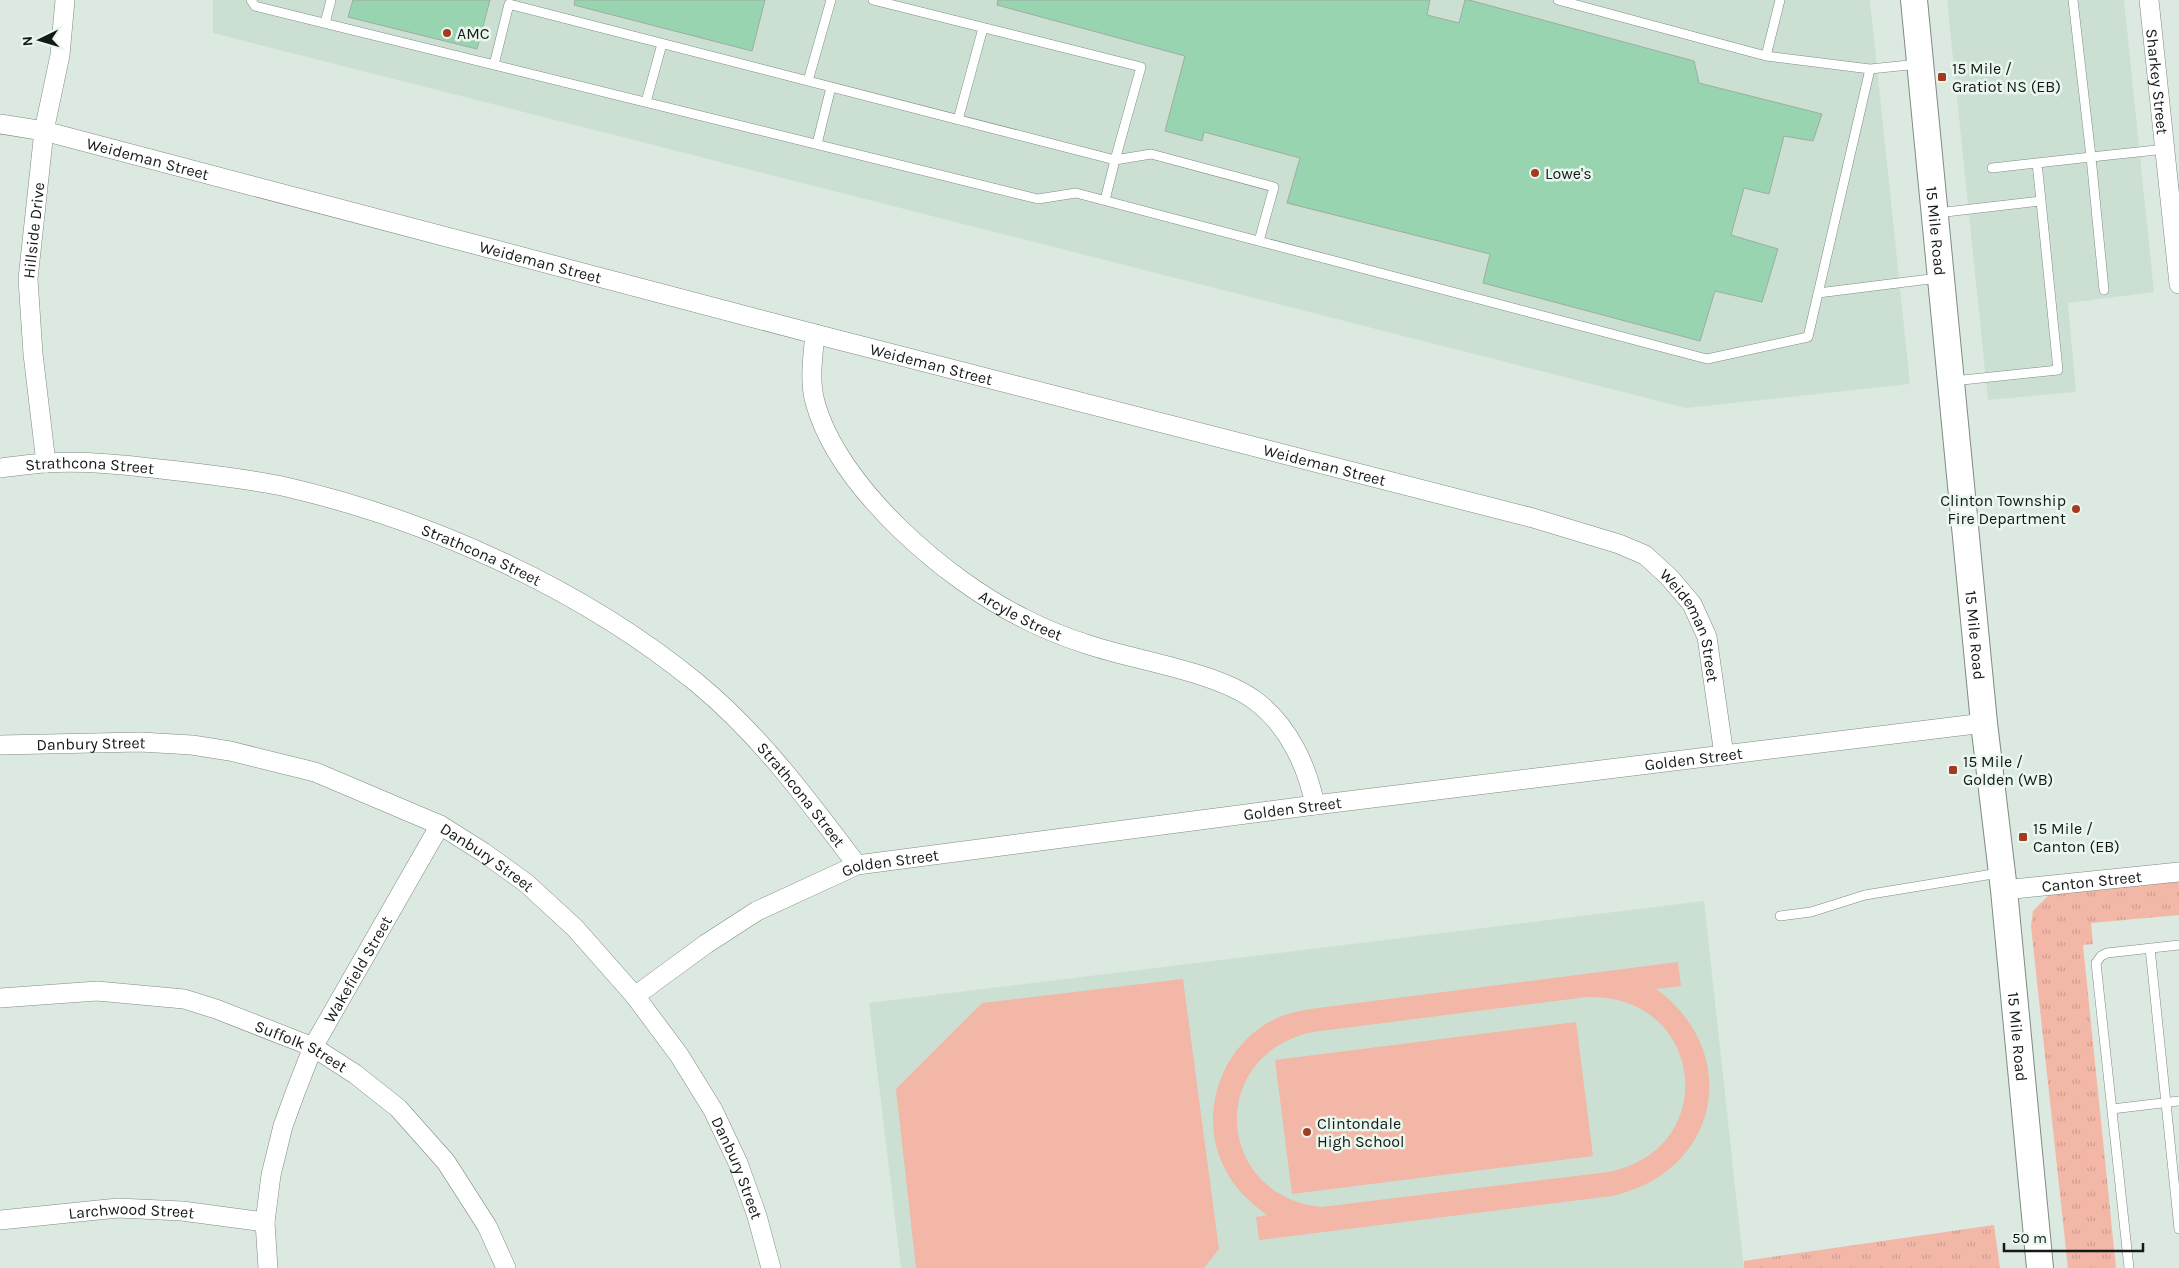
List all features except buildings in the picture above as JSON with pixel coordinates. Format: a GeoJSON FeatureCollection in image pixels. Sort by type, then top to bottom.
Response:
{"type":"FeatureCollection","features":[{"type":"Feature","properties":{"kind":"main road","name":"15 Mile Road"},"geometry":{"type":"LineString","coordinates":[[1914,0],[1950,381],[1984,723],[2003,881],[2040,1268]]}},
{"type":"Feature","properties":{"kind":"street","name":"Hillside Drive"},"geometry":{"type":"LineString","coordinates":[[46,463],[32,354],[28,279],[44,131],[60,55],[65,0]]}},
{"type":"Feature","properties":{"kind":"street","name":"Sharkey Street"},"geometry":{"type":"LineString","coordinates":[[2149,0],[2179,284]]}},
{"type":"Feature","properties":{"kind":"street","name":"Weideman Street"},"geometry":{"type":"LineString","coordinates":[[0,124],[44,131],[815,334],[1533,518],[1619,544],[1645,555],[1669,577],[1692,604],[1707,637],[1724,755]]}},
{"type":"Feature","properties":{"kind":"street","name":"Arcyle Street"},"geometry":{"type":"LineString","coordinates":[[815,334],[811,372],[814,401],[826,432],[849,471],[883,511],[925,551],[990,600],[1030,622],[1090,646],[1227,685],[1257,702],[1283,727],[1302,762],[1315,805]]}},
{"type":"Feature","properties":{"kind":"street","name":"Strathcona Street"},"geometry":{"type":"LineString","coordinates":[[0,468],[46,463],[127,465],[279,486],[380,513],[449,540],[522,572],[574,600],[625,631],[697,683],[748,731],[788,774],[857,865]]}},
{"type":"Feature","properties":{"kind":"street","name":"Golden Street"},"geometry":{"type":"LineString","coordinates":[[635,996],[706,944],[757,911],[857,865],[1315,805],[1984,723]]}},
{"type":"Feature","properties":{"kind":"street","name":"Danbury Street"},"geometry":{"type":"LineString","coordinates":[[0,745],[140,742],[192,745],[230,751],[315,772],[440,825],[483,852],[526,883],[575,928],[635,996],[679,1056],[713,1110],[738,1163],[757,1216],[772,1268]]}},
{"type":"Feature","properties":{"kind":"street","name":"Wakefield Street"},"geometry":{"type":"LineString","coordinates":[[268,1268],[265,1222],[271,1175],[283,1126],[313,1047],[440,825]]}},
{"type":"Feature","properties":{"kind":"street","name":"Canton Street"},"geometry":{"type":"LineString","coordinates":[[2003,881],[2179,872]]}},
{"type":"Feature","properties":{"kind":"street","name":"Suffolk Street"},"geometry":{"type":"LineString","coordinates":[[0,998],[97,991],[184,999],[216,1008],[313,1047],[355,1074],[398,1108],[446,1162],[486,1226],[506,1268]]}},
{"type":"Feature","properties":{"kind":"street","name":"Larchwood Street"},"geometry":{"type":"LineString","coordinates":[[0,1220],[118,1208],[182,1211],[265,1222]]}},
{"type":"Feature","properties":{"kind":"lane"},"geometry":{"type":"LineString","coordinates":[[251,0],[255,6],[1038,199],[1076,192],[1707,359],[1808,337],[1870,69]]}},
{"type":"Feature","properties":{"kind":"lane"},"geometry":{"type":"LineString","coordinates":[[325,23],[331,0]]}},
{"type":"Feature","properties":{"kind":"lane"},"geometry":{"type":"LineString","coordinates":[[808,81],[831,0]]}},
{"type":"Feature","properties":{"kind":"lane"},"geometry":{"type":"LineString","coordinates":[[873,0],[1141,67],[1105,200]]}},
{"type":"Feature","properties":{"kind":"lane"},"geometry":{"type":"LineString","coordinates":[[1558,0],[1766,56],[1870,69],[1920,64]]}},
{"type":"Feature","properties":{"kind":"lane"},"geometry":{"type":"LineString","coordinates":[[1766,56],[1780,0]]}},
{"type":"Feature","properties":{"kind":"lane"},"geometry":{"type":"LineString","coordinates":[[2073,0],[2104,290]]}},
{"type":"Feature","properties":{"kind":"lane"},"geometry":{"type":"LineString","coordinates":[[494,65],[510,2],[662,44],[1115,160],[1151,154],[1274,187],[1259,241]]}},
{"type":"Feature","properties":{"kind":"lane"},"geometry":{"type":"LineString","coordinates":[[958,120],[983,28]]}},
{"type":"Feature","properties":{"kind":"lane"},"geometry":{"type":"LineString","coordinates":[[646,102],[662,44]]}},
{"type":"Feature","properties":{"kind":"lane"},"geometry":{"type":"LineString","coordinates":[[817,144],[831,87]]}},
{"type":"Feature","properties":{"kind":"lane"},"geometry":{"type":"LineString","coordinates":[[1992,168],[2166,149]]}},
{"type":"Feature","properties":{"kind":"lane"},"geometry":{"type":"LineString","coordinates":[[1950,381],[2058,370],[2037,162]]}},
{"type":"Feature","properties":{"kind":"lane"},"geometry":{"type":"LineString","coordinates":[[1934,213],[2041,201]]}},
{"type":"Feature","properties":{"kind":"lane"},"geometry":{"type":"LineString","coordinates":[[1818,293],[1940,278]]}},
{"type":"Feature","properties":{"kind":"lane"},"geometry":{"type":"LineString","coordinates":[[1780,916],[1811,912],[1866,895],[2003,881]]}},
{"type":"Feature","properties":{"kind":"lane"},"geometry":{"type":"LineString","coordinates":[[2129,1268],[2096,963],[2101,956],[2107,953],[2179,945]]}},
{"type":"Feature","properties":{"kind":"lane"},"geometry":{"type":"LineString","coordinates":[[2150,948],[2179,1229]]}},
{"type":"Feature","properties":{"kind":"lane"},"geometry":{"type":"LineString","coordinates":[[2112,1109],[2179,1101]]}},
{"type":"Feature","properties":{"kind":"shaded area"},"geometry":{"type":"Polygon","coordinates":[[[213,0],[1870,0],[1910,384],[1686,408],[213,33],[213,0]]]}},
{"type":"Feature","properties":{"kind":"shaded area"},"geometry":{"type":"Polygon","coordinates":[[[1947,0],[2124,0],[2154,292],[2068,303],[2076,392],[1988,400],[1947,0]]]}},
{"type":"Feature","properties":{"kind":"shaded area","name":"Clintondale High School"},"geometry":{"type":"Polygon","coordinates":[[[1704,901],[1744,1268],[901,1268],[869,1003],[1704,901]]]}},
{"type":"Feature","properties":{"kind":"green space"},"geometry":{"type":"Polygon","coordinates":[[[2179,880],[2179,915],[2091,923],[2093,944],[2083,945],[2116,1268],[2068,1268],[2031,926],[2033,911],[2049,895],[2179,880]]]}},
{"type":"Feature","properties":{"kind":"green space"},"geometry":{"type":"Polygon","coordinates":[[[1678,962],[1681,986],[1656,989],[1684,1015],[1701,1045],[1709,1077],[1707,1108],[1696,1137],[1676,1163],[1648,1183],[1612,1196],[1259,1240],[1256,1217],[1267,1215],[1242,1194],[1224,1167],[1216,1146],[1213,1124],[1214,1103],[1220,1082],[1229,1062],[1242,1044],[1258,1029],[1277,1018],[1289,1013],[1678,962]],[[1587,997],[1313,1032],[1279,1045],[1254,1067],[1241,1094],[1237,1123],[1243,1152],[1260,1178],[1286,1197],[1321,1207],[1609,1172],[1646,1158],[1670,1134],[1683,1105],[1685,1074],[1675,1045],[1656,1019],[1626,1002],[1587,997]]]}},
{"type":"Feature","properties":{"kind":"green space"},"geometry":{"type":"Polygon","coordinates":[[[1183,979],[1219,1249],[1204,1268],[916,1268],[896,1089],[982,1003],[1183,979]]]}},
{"type":"Feature","properties":{"kind":"green space"},"geometry":{"type":"Polygon","coordinates":[[[1576,1022],[1593,1156],[1292,1194],[1275,1060],[1576,1022]]]}},
{"type":"Feature","properties":{"kind":"green space"},"geometry":{"type":"Polygon","coordinates":[[[1994,1225],[2000,1268],[1744,1268],[1744,1261],[1994,1225]]]}},
{"type":"Feature","properties":{"kind":"place","name":"AMC"},"geometry":{"type":"Point","coordinates":[447,33]}},
{"type":"Feature","properties":{"kind":"place","name":"15 Mile / Gratiot NS (EB)"},"geometry":{"type":"Point","coordinates":[1942,77]}},
{"type":"Feature","properties":{"kind":"place","name":"Lowe's"},"geometry":{"type":"Point","coordinates":[1535,173]}},
{"type":"Feature","properties":{"kind":"place","name":"Clinton Township Fire Department"},"geometry":{"type":"Point","coordinates":[2076,509]}},
{"type":"Feature","properties":{"kind":"place","name":"15 Mile / Golden (WB)"},"geometry":{"type":"Point","coordinates":[1953,770]}},
{"type":"Feature","properties":{"kind":"place","name":"15 Mile / Canton (EB)"},"geometry":{"type":"Point","coordinates":[2023,837]}},
{"type":"Feature","properties":{"kind":"place","name":"Clintondale High School"},"geometry":{"type":"Point","coordinates":[1307,1132]}}]}
